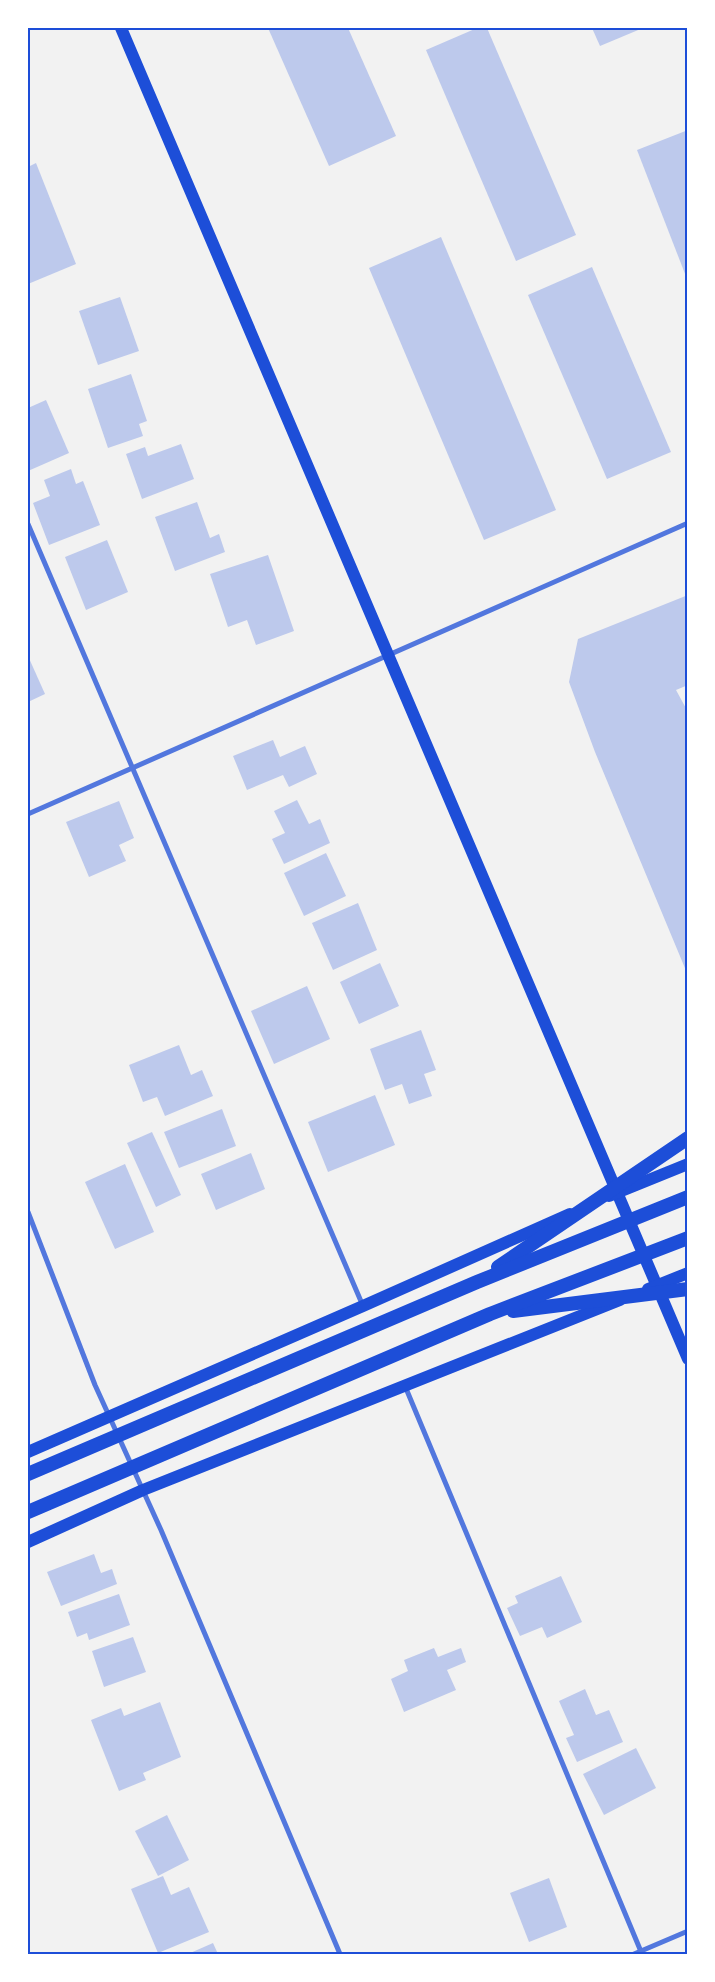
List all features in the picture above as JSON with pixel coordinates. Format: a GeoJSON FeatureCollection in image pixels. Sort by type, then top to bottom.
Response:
{"type":"FeatureCollection","features":[{"type":"Feature","properties":{"kind":"highway"},"geometry":{"type":"LineString","coordinates":[[476,1282],[688,1138]]}},
{"type":"Feature","properties":{"kind":"highway"},"geometry":{"type":"LineString","coordinates":[[28,1474],[476,1282],[688,1197]]}},
{"type":"Feature","properties":{"kind":"highway"},"geometry":{"type":"LineString","coordinates":[[28,1512],[490,1314],[688,1238]]}},
{"type":"Feature","properties":{"kind":"highway"},"geometry":{"type":"LineString","coordinates":[[490,1314],[688,1289]]}},
{"type":"Feature","properties":{"kind":"main road"},"geometry":{"type":"LineString","coordinates":[[121,28],[688,1359]]}},
{"type":"Feature","properties":{"kind":"main road"},"geometry":{"type":"LineString","coordinates":[[28,1452],[109,1418],[616,1193],[688,1164]]}},
{"type":"Feature","properties":{"kind":"main road"},"geometry":{"type":"LineString","coordinates":[[28,1542],[143,1490],[688,1273]]}},
{"type":"Feature","properties":{"kind":"street"},"geometry":{"type":"LineString","coordinates":[[28,814],[688,523]]}},
{"type":"Feature","properties":{"kind":"street"},"geometry":{"type":"LineString","coordinates":[[28,524],[363,1306]]}},
{"type":"Feature","properties":{"kind":"street"},"geometry":{"type":"LineString","coordinates":[[28,1212],[94,1385],[143,1490],[340,1954]]}},
{"type":"Feature","properties":{"kind":"street"},"geometry":{"type":"LineString","coordinates":[[405,1386],[642,1953]]}},
{"type":"Feature","properties":{"kind":"street"},"geometry":{"type":"LineString","coordinates":[[634,1954],[642,1953],[688,1931]]}},
{"type":"Feature","properties":{"kind":"building"},"geometry":{"type":"Polygon","coordinates":[[[268,28],[348,28],[396,136],[329,166],[268,28]]]}},
{"type":"Feature","properties":{"kind":"building"},"geometry":{"type":"Polygon","coordinates":[[[477,28],[487,28],[576,235],[516,261],[426,50],[477,28]]]}},
{"type":"Feature","properties":{"kind":"building"},"geometry":{"type":"Polygon","coordinates":[[[592,28],[643,28],[600,46],[592,28]]]}},
{"type":"Feature","properties":{"kind":"building"},"geometry":{"type":"Polygon","coordinates":[[[688,130],[688,279],[687,279],[637,150],[688,130]]]}},
{"type":"Feature","properties":{"kind":"building"},"geometry":{"type":"Polygon","coordinates":[[[36,163],[76,264],[28,284],[28,167],[36,163]]]}},
{"type":"Feature","properties":{"kind":"building"},"geometry":{"type":"Polygon","coordinates":[[[441,237],[556,510],[484,540],[369,268],[441,237]]]}},
{"type":"Feature","properties":{"kind":"building"},"geometry":{"type":"Polygon","coordinates":[[[592,267],[671,452],[607,479],[528,295],[592,267]]]}},
{"type":"Feature","properties":{"kind":"building"},"geometry":{"type":"Polygon","coordinates":[[[120,297],[139,351],[98,365],[79,311],[120,297]]]}},
{"type":"Feature","properties":{"kind":"building"},"geometry":{"type":"Polygon","coordinates":[[[131,374],[147,421],[139,424],[143,436],[108,448],[88,389],[131,374]]]}},
{"type":"Feature","properties":{"kind":"building"},"geometry":{"type":"Polygon","coordinates":[[[46,400],[69,453],[28,471],[28,408],[46,400]]]}},
{"type":"Feature","properties":{"kind":"building"},"geometry":{"type":"Polygon","coordinates":[[[181,444],[194,479],[142,499],[126,454],[145,447],[148,456],[181,444]]]}},
{"type":"Feature","properties":{"kind":"building"},"geometry":{"type":"Polygon","coordinates":[[[71,469],[76,484],[83,481],[100,525],[49,545],[33,503],[50,496],[44,480],[71,469]]]}},
{"type":"Feature","properties":{"kind":"building"},"geometry":{"type":"Polygon","coordinates":[[[197,502],[210,538],[219,534],[225,552],[175,571],[155,517],[197,502]]]}},
{"type":"Feature","properties":{"kind":"building"},"geometry":{"type":"Polygon","coordinates":[[[107,540],[128,592],[86,610],[65,557],[107,540]]]}},
{"type":"Feature","properties":{"kind":"building"},"geometry":{"type":"Polygon","coordinates":[[[268,555],[294,631],[256,645],[247,620],[228,627],[210,574],[268,555]]]}},
{"type":"Feature","properties":{"kind":"building"},"geometry":{"type":"Polygon","coordinates":[[[688,595],[688,685],[676,690],[688,712],[687,973],[595,752],[569,682],[578,639],[688,595]]]}},
{"type":"Feature","properties":{"kind":"building"},"geometry":{"type":"Polygon","coordinates":[[[28,656],[45,694],[28,702],[28,656]]]}},
{"type":"Feature","properties":{"kind":"building"},"geometry":{"type":"Polygon","coordinates":[[[273,740],[280,757],[305,746],[317,774],[289,787],[283,775],[247,790],[233,756],[273,740]]]}},
{"type":"Feature","properties":{"kind":"building"},"geometry":{"type":"Polygon","coordinates":[[[297,800],[309,824],[320,819],[330,843],[284,864],[272,839],[285,833],[274,811],[297,800]]]}},
{"type":"Feature","properties":{"kind":"building"},"geometry":{"type":"Polygon","coordinates":[[[119,801],[134,838],[119,845],[126,861],[89,877],[66,822],[119,801]]]}},
{"type":"Feature","properties":{"kind":"building"},"geometry":{"type":"Polygon","coordinates":[[[326,853],[346,896],[304,916],[284,873],[326,853]]]}},
{"type":"Feature","properties":{"kind":"building"},"geometry":{"type":"Polygon","coordinates":[[[358,903],[377,950],[333,970],[312,923],[358,903]]]}},
{"type":"Feature","properties":{"kind":"building"},"geometry":{"type":"Polygon","coordinates":[[[380,963],[399,1006],[359,1024],[340,982],[380,963]]]}},
{"type":"Feature","properties":{"kind":"building"},"geometry":{"type":"Polygon","coordinates":[[[307,986],[330,1039],[274,1064],[251,1011],[307,986]]]}},
{"type":"Feature","properties":{"kind":"building"},"geometry":{"type":"Polygon","coordinates":[[[421,1030],[436,1070],[424,1074],[432,1096],[409,1104],[402,1084],[385,1090],[370,1049],[421,1030]]]}},
{"type":"Feature","properties":{"kind":"building"},"geometry":{"type":"Polygon","coordinates":[[[179,1045],[191,1075],[202,1070],[213,1096],[165,1116],[157,1097],[143,1102],[129,1065],[179,1045]]]}},
{"type":"Feature","properties":{"kind":"building"},"geometry":{"type":"Polygon","coordinates":[[[375,1095],[395,1145],[328,1172],[308,1122],[375,1095]]]}},
{"type":"Feature","properties":{"kind":"building"},"geometry":{"type":"Polygon","coordinates":[[[222,1109],[236,1146],[179,1168],[164,1132],[222,1109]]]}},
{"type":"Feature","properties":{"kind":"building"},"geometry":{"type":"Polygon","coordinates":[[[152,1132],[181,1195],[156,1207],[127,1143],[152,1132]]]}},
{"type":"Feature","properties":{"kind":"building"},"geometry":{"type":"Polygon","coordinates":[[[251,1153],[265,1189],[216,1210],[201,1174],[251,1153]]]}},
{"type":"Feature","properties":{"kind":"building"},"geometry":{"type":"Polygon","coordinates":[[[125,1164],[154,1232],[115,1249],[85,1182],[125,1164]]]}},
{"type":"Feature","properties":{"kind":"building"},"geometry":{"type":"Polygon","coordinates":[[[94,1554],[101,1573],[112,1569],[117,1584],[61,1606],[47,1572],[94,1554]]]}},
{"type":"Feature","properties":{"kind":"building"},"geometry":{"type":"Polygon","coordinates":[[[561,1576],[582,1622],[547,1638],[542,1627],[520,1636],[507,1608],[518,1603],[515,1596],[561,1576]]]}},
{"type":"Feature","properties":{"kind":"building"},"geometry":{"type":"Polygon","coordinates":[[[119,1594],[130,1625],[89,1640],[87,1633],[77,1637],[68,1612],[119,1594]]]}},
{"type":"Feature","properties":{"kind":"building"},"geometry":{"type":"Polygon","coordinates":[[[133,1637],[146,1672],[104,1687],[92,1651],[133,1637]]]}},
{"type":"Feature","properties":{"kind":"building"},"geometry":{"type":"Polygon","coordinates":[[[434,1648],[438,1657],[461,1648],[466,1662],[447,1670],[456,1690],[404,1712],[391,1679],[408,1671],[404,1660],[434,1648]]]}},
{"type":"Feature","properties":{"kind":"building"},"geometry":{"type":"Polygon","coordinates":[[[585,1689],[596,1715],[609,1710],[623,1742],[577,1762],[566,1738],[574,1735],[559,1701],[585,1689]]]}},
{"type":"Feature","properties":{"kind":"building"},"geometry":{"type":"Polygon","coordinates":[[[160,1702],[181,1757],[143,1773],[146,1780],[119,1791],[91,1720],[121,1708],[124,1716],[160,1702]]]}},
{"type":"Feature","properties":{"kind":"building"},"geometry":{"type":"Polygon","coordinates":[[[636,1748],[656,1788],[604,1815],[583,1774],[636,1748]]]}},
{"type":"Feature","properties":{"kind":"building"},"geometry":{"type":"Polygon","coordinates":[[[167,1815],[189,1860],[158,1876],[135,1831],[167,1815]]]}},
{"type":"Feature","properties":{"kind":"building"},"geometry":{"type":"Polygon","coordinates":[[[163,1876],[171,1895],[189,1887],[209,1932],[158,1953],[131,1889],[163,1876]]]}},
{"type":"Feature","properties":{"kind":"building"},"geometry":{"type":"Polygon","coordinates":[[[549,1878],[567,1927],[529,1942],[510,1893],[549,1878]]]}},
{"type":"Feature","properties":{"kind":"building"},"geometry":{"type":"Polygon","coordinates":[[[213,1943],[218,1954],[188,1954],[213,1943]]]}}]}
